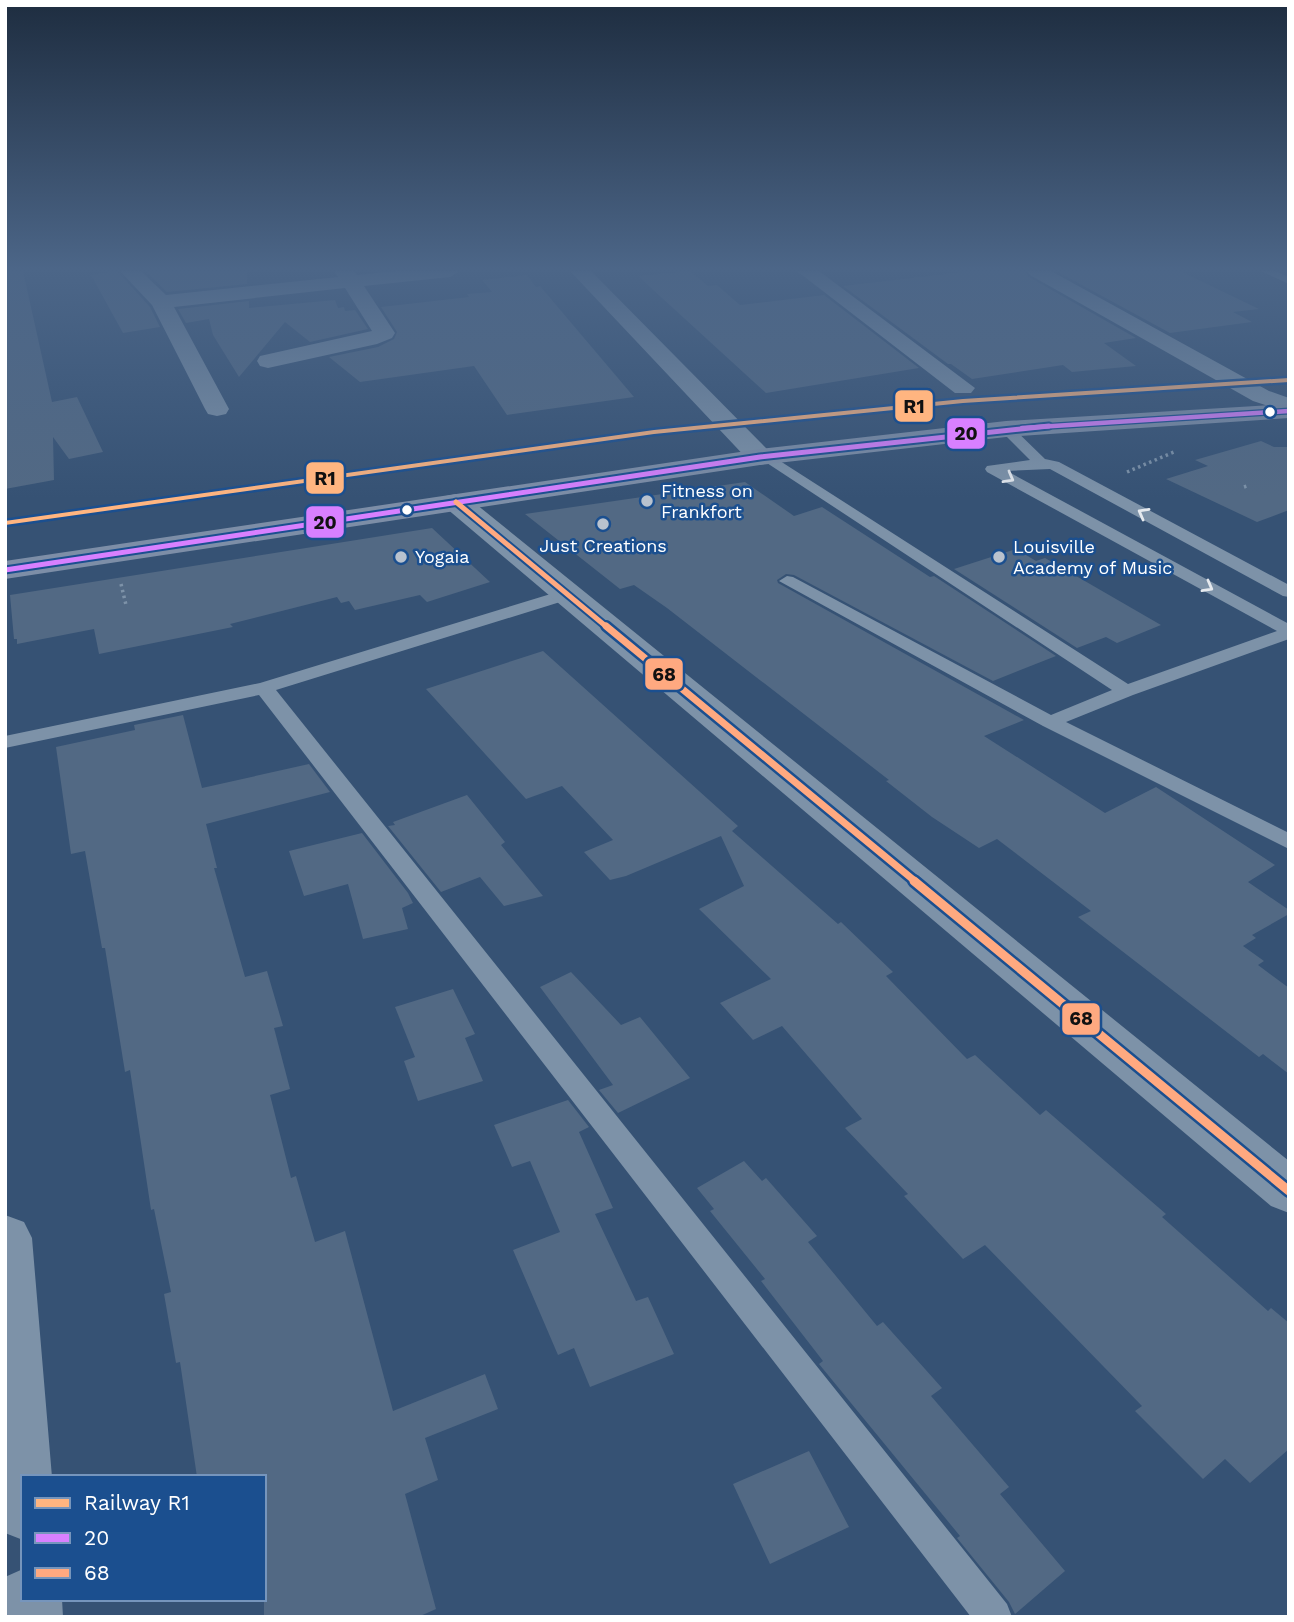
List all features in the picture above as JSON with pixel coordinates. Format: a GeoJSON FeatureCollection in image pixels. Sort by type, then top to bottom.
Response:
{"type":"FeatureCollection","features":[{"type":"Feature","properties":{"kind":"main road"},"geometry":{"type":"LineString","coordinates":[[5,570],[763,457],[1006,429],[1289,408]]}},
{"type":"Feature","properties":{"kind":"street"},"geometry":{"type":"LineString","coordinates":[[184,347],[217,409]]}},
{"type":"Feature","properties":{"kind":"street"},"geometry":{"type":"LineString","coordinates":[[268,361],[333,347]]}},
{"type":"Feature","properties":{"kind":"street"},"geometry":{"type":"LineString","coordinates":[[654,347],[763,457]]}},
{"type":"Feature","properties":{"kind":"street"},"geometry":{"type":"LineString","coordinates":[[908,347],[963,388]]}},
{"type":"Feature","properties":{"kind":"street"},"geometry":{"type":"LineString","coordinates":[[1173,347],[1261,396],[1289,408]]}},
{"type":"Feature","properties":{"kind":"street"},"geometry":{"type":"LineString","coordinates":[[456,502],[1289,1191]]}},
{"type":"Feature","properties":{"kind":"street"},"geometry":{"type":"LineString","coordinates":[[5,1238],[21,1479]]}},
{"type":"Feature","properties":{"kind":"lane"},"geometry":{"type":"LineString","coordinates":[[1006,429],[1041,463]]}},
{"type":"Feature","properties":{"kind":"lane"},"geometry":{"type":"LineString","coordinates":[[763,457],[1126,691]]}},
{"type":"Feature","properties":{"kind":"lane"},"geometry":{"type":"LineString","coordinates":[[1289,592],[1054,465],[1041,463],[992,469],[1289,632]]}},
{"type":"Feature","properties":{"kind":"lane"},"geometry":{"type":"LineString","coordinates":[[787,581],[1050,722],[1289,842]]}},
{"type":"Feature","properties":{"kind":"lane"},"geometry":{"type":"LineString","coordinates":[[5,742],[264,688],[567,594]]}},
{"type":"Feature","properties":{"kind":"lane"},"geometry":{"type":"LineString","coordinates":[[1050,722],[1126,691],[1289,632]]}},
{"type":"Feature","properties":{"kind":"lane"},"geometry":{"type":"LineString","coordinates":[[264,688],[994,1617]]}},
{"type":"Feature","properties":{"kind":"path"},"geometry":{"type":"LineString","coordinates":[[1121,474],[1180,450]]}},
{"type":"Feature","properties":{"kind":"building"},"geometry":{"type":"Polygon","coordinates":[[[5,347],[40,347],[52,402],[77,397],[103,452],[69,459],[53,437],[54,480],[5,489],[5,347]]]}},
{"type":"Feature","properties":{"kind":"building"},"geometry":{"type":"Polygon","coordinates":[[[220,347],[264,347],[239,377],[220,347]]]}},
{"type":"Feature","properties":{"kind":"building"},"geometry":{"type":"Polygon","coordinates":[[[378,347],[591,347],[634,397],[507,415],[474,366],[360,382],[329,357],[378,347]]]}},
{"type":"Feature","properties":{"kind":"building"},"geometry":{"type":"Polygon","coordinates":[[[715,347],[891,347],[919,368],[766,393],[715,347]]]}},
{"type":"Feature","properties":{"kind":"building"},"geometry":{"type":"Polygon","coordinates":[[[925,347],[1109,347],[1136,366],[1072,372],[1063,365],[972,379],[925,347]]]}},
{"type":"Feature","properties":{"kind":"building"},"geometry":{"type":"Polygon","coordinates":[[[1261,441],[1274,447],[1289,447],[1289,510],[1257,522],[1166,479],[1208,466],[1195,460],[1261,441]]]}},
{"type":"Feature","properties":{"kind":"building"},"geometry":{"type":"Polygon","coordinates":[[[745,482],[794,516],[822,507],[1056,656],[993,681],[794,575],[786,574],[777,580],[778,583],[1024,720],[984,736],[1105,813],[1156,787],[1275,865],[1248,882],[1289,910],[1289,914],[1252,935],[1256,938],[1243,946],[1264,961],[1258,965],[1289,988],[1289,1074],[1263,1054],[1259,1057],[1078,917],[1091,911],[997,839],[979,848],[932,817],[886,781],[889,780],[667,608],[634,585],[620,589],[525,514],[745,482]]]}},
{"type":"Feature","properties":{"kind":"building"},"geometry":{"type":"Polygon","coordinates":[[[432,528],[490,582],[427,602],[420,595],[355,610],[349,601],[341,603],[337,597],[230,624],[233,627],[99,654],[94,629],[17,644],[17,639],[14,639],[10,595],[432,528]]]}},
{"type":"Feature","properties":{"kind":"building"},"geometry":{"type":"Polygon","coordinates":[[[1016,549],[1036,561],[1045,558],[1161,625],[1117,643],[1106,637],[1077,648],[954,569],[1016,549]]]}},
{"type":"Feature","properties":{"kind":"building"},"geometry":{"type":"Polygon","coordinates":[[[543,651],[738,826],[732,831],[838,924],[841,922],[893,972],[886,976],[967,1059],[975,1055],[1040,1115],[1046,1110],[1166,1214],[1162,1217],[1268,1311],[1271,1308],[1289,1323],[1289,1449],[1250,1483],[1225,1459],[1203,1479],[1135,1411],[1142,1406],[985,1245],[963,1259],[904,1196],[908,1194],[845,1128],[862,1119],[782,1026],[753,1040],[720,1003],[771,979],[699,909],[744,886],[721,836],[626,876],[610,880],[584,852],[613,840],[562,786],[526,799],[426,689],[543,651]]]}},
{"type":"Feature","properties":{"kind":"building"},"geometry":{"type":"Polygon","coordinates":[[[183,715],[202,788],[309,764],[330,792],[206,824],[217,868],[214,868],[245,977],[267,971],[283,1026],[274,1028],[290,1089],[270,1095],[291,1178],[296,1176],[315,1242],[345,1231],[393,1411],[485,1374],[498,1409],[425,1438],[438,1480],[405,1494],[436,1609],[418,1617],[264,1617],[266,1475],[197,1475],[180,1362],[176,1363],[164,1294],[171,1292],[154,1209],[151,1210],[130,1070],[125,1072],[105,948],[102,948],[85,851],[71,854],[56,747],[135,730],[134,725],[183,715]]]}},
{"type":"Feature","properties":{"kind":"building"},"geometry":{"type":"Polygon","coordinates":[[[467,795],[505,842],[501,845],[543,896],[504,906],[480,877],[441,892],[388,826],[467,795]]]}},
{"type":"Feature","properties":{"kind":"building"},"geometry":{"type":"Polygon","coordinates":[[[362,833],[413,903],[402,908],[408,929],[363,939],[348,884],[304,896],[289,851],[362,833]]]}},
{"type":"Feature","properties":{"kind":"building"},"geometry":{"type":"Polygon","coordinates":[[[571,972],[621,1025],[640,1017],[690,1078],[618,1113],[599,1090],[613,1085],[540,987],[571,972]]]}},
{"type":"Feature","properties":{"kind":"building"},"geometry":{"type":"Polygon","coordinates":[[[453,989],[475,1034],[465,1038],[483,1081],[418,1101],[404,1061],[415,1057],[395,1007],[453,989]]]}},
{"type":"Feature","properties":{"kind":"building"},"geometry":{"type":"Polygon","coordinates":[[[568,1100],[589,1127],[579,1132],[613,1208],[595,1214],[636,1301],[648,1297],[674,1354],[590,1387],[574,1348],[558,1355],[513,1250],[560,1232],[530,1161],[512,1167],[494,1125],[568,1100]]]}},
{"type":"Feature","properties":{"kind":"building"},"geometry":{"type":"Polygon","coordinates":[[[744,1161],[762,1181],[766,1178],[817,1236],[808,1242],[877,1326],[883,1322],[942,1388],[931,1396],[1009,1487],[1000,1494],[1065,1571],[1015,1614],[1009,1602],[957,1538],[960,1536],[819,1364],[823,1361],[761,1281],[765,1279],[710,1211],[714,1209],[697,1188],[744,1161]]]}},
{"type":"Feature","properties":{"kind":"building"},"geometry":{"type":"Polygon","coordinates":[[[809,1451],[849,1527],[770,1564],[733,1484],[809,1451]]]}},
{"type":"Feature","properties":{"kind":"rail line","name":"R1"},"geometry":{"type":"LineString","coordinates":[[5,523],[654,432],[963,401],[1289,380]]}},
{"type":"Feature","properties":{"kind":"transit line","name":"20"},"geometry":{"type":"LineString","coordinates":[[5,570],[760,457],[1006,429],[1289,411]]}},
{"type":"Feature","properties":{"kind":"transit line","name":"68"},"geometry":{"type":"LineString","coordinates":[[456,502],[1289,1191]]}},
{"type":"Feature","properties":{"kind":"place","name":"Fitness on Frankfort"},"geometry":{"type":"Point","coordinates":[647,501]}},
{"type":"Feature","properties":{"kind":"place","name":"Just Creations"},"geometry":{"type":"Point","coordinates":[603,524]}},
{"type":"Feature","properties":{"kind":"place","name":"Yogaia"},"geometry":{"type":"Point","coordinates":[401,557]}},
{"type":"Feature","properties":{"kind":"place","name":"Louisville Academy of Music"},"geometry":{"type":"Point","coordinates":[999,557]}}]}
